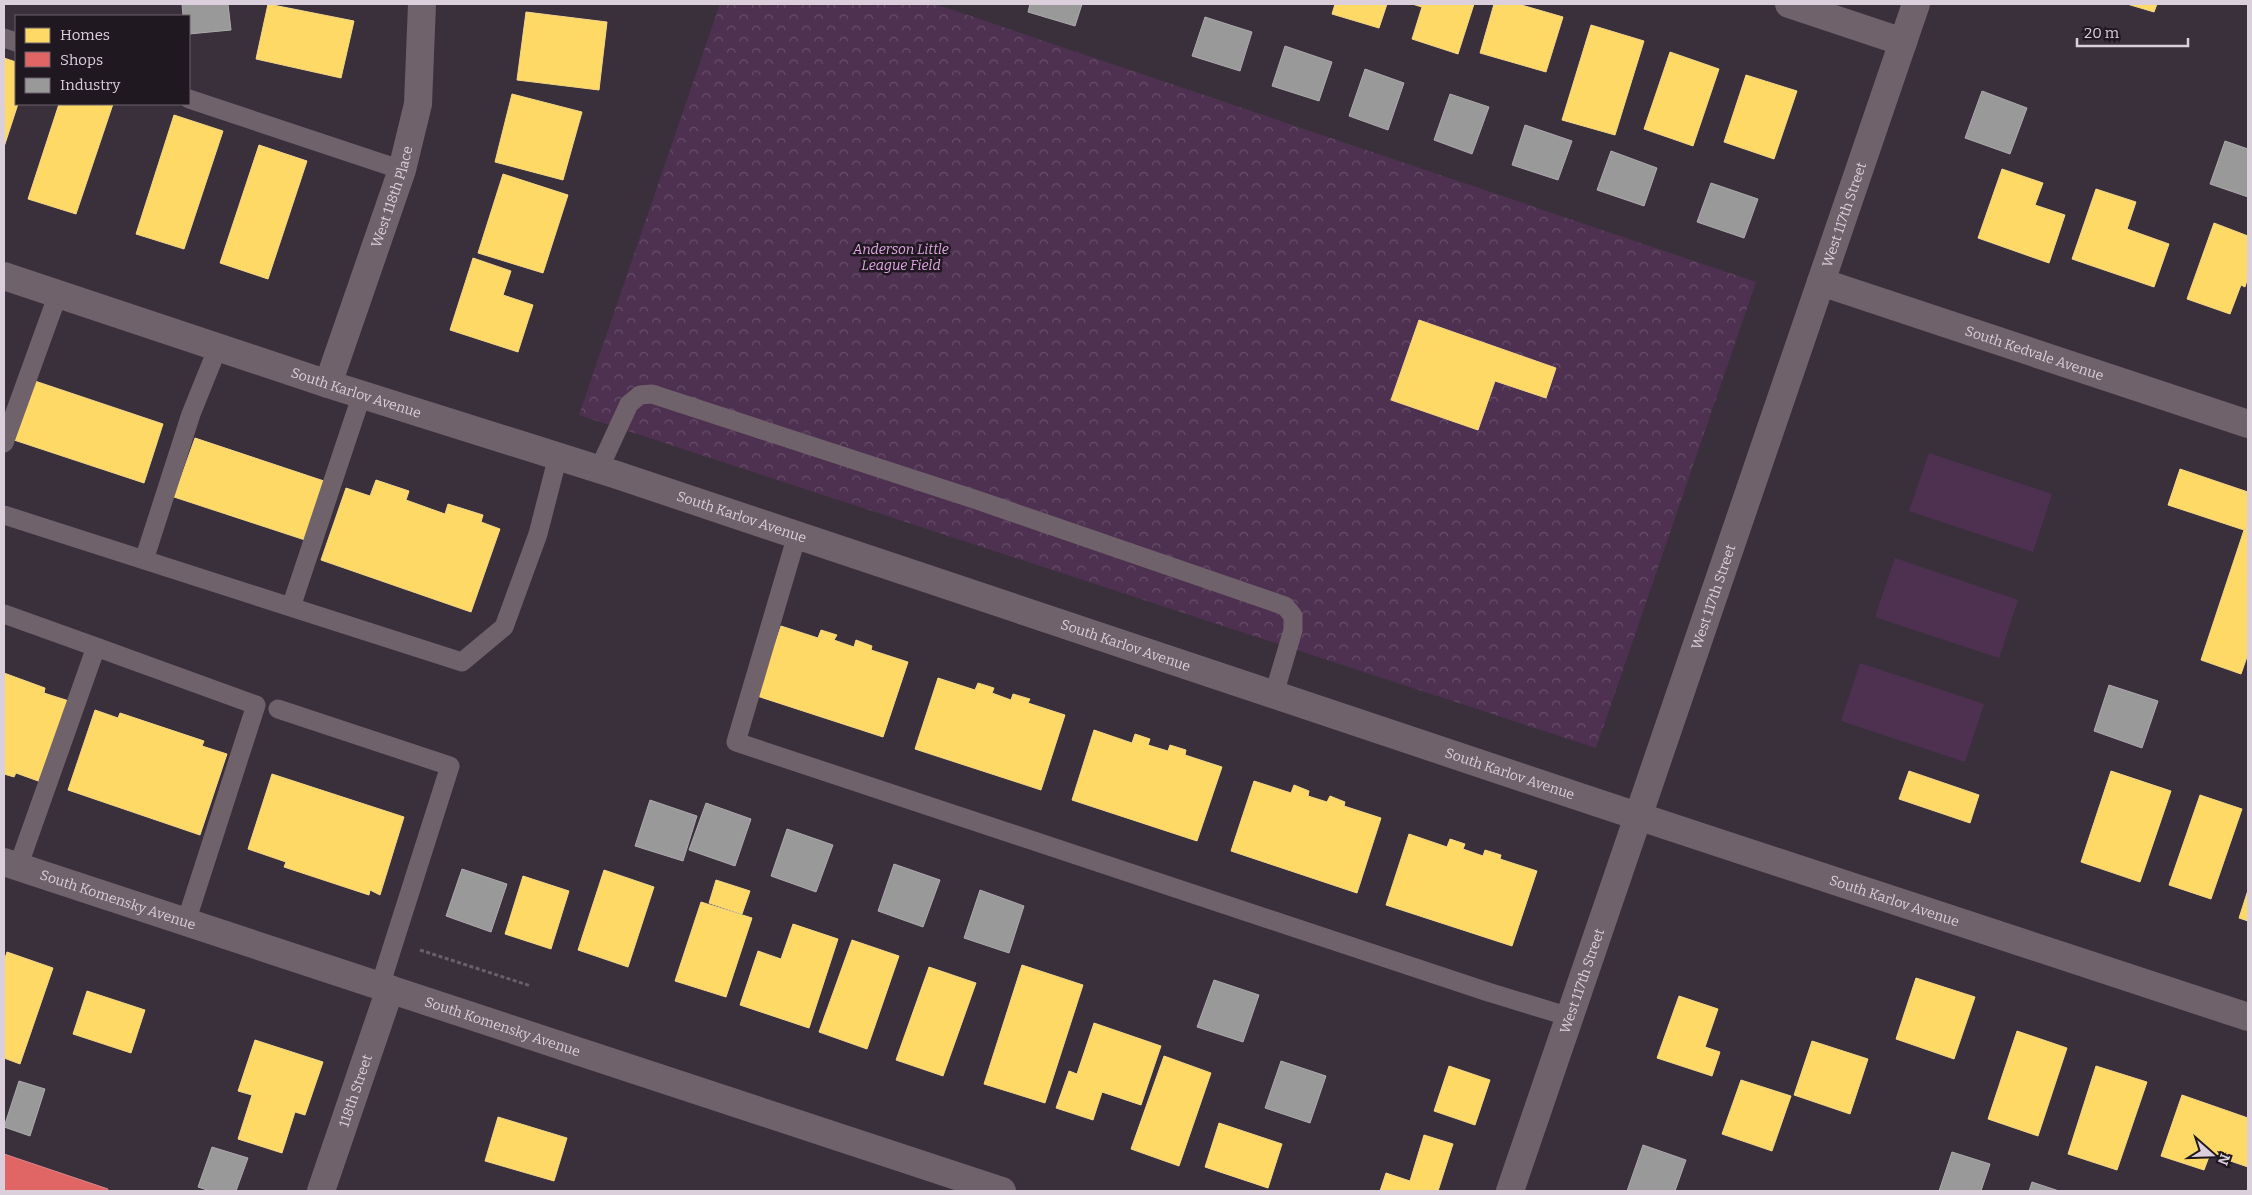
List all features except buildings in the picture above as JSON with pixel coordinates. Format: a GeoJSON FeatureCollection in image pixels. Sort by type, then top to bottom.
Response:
{"type":"FeatureCollection","features":[{"type":"Feature","properties":{"kind":"street","name":"West 118th Place"},"geometry":{"type":"LineString","coordinates":[[328,384],[402,170],[418,104],[422,4]]}},
{"type":"Feature","properties":{"kind":"street"},"geometry":{"type":"LineString","coordinates":[[1789,4],[1903,42]]}},
{"type":"Feature","properties":{"kind":"street","name":"West 117th Street"},"geometry":{"type":"LineString","coordinates":[[1510,1191],[1916,4]]}},
{"type":"Feature","properties":{"kind":"street","name":"South Karlov Avenue"},"geometry":{"type":"LineString","coordinates":[[4,276],[328,384],[599,469],[2248,1017]]}},
{"type":"Feature","properties":{"kind":"street","name":"South Kedvale Avenue"},"geometry":{"type":"LineString","coordinates":[[1821,282],[2248,424]]}},
{"type":"Feature","properties":{"kind":"street","name":"South Komensky Avenue"},"geometry":{"type":"LineString","coordinates":[[11,864],[1002,1191]]}},
{"type":"Feature","properties":{"kind":"street","name":"118th Street"},"geometry":{"type":"LineString","coordinates":[[321,1191],[385,988]]}},
{"type":"Feature","properties":{"kind":"lane"},"geometry":{"type":"LineString","coordinates":[[190,99],[402,170]]}},
{"type":"Feature","properties":{"kind":"lane"},"geometry":{"type":"LineString","coordinates":[[4,443],[58,294]]}},
{"type":"Feature","properties":{"kind":"lane"},"geometry":{"type":"LineString","coordinates":[[144,560],[191,414],[218,347]]}},
{"type":"Feature","properties":{"kind":"lane"},"geometry":{"type":"LineString","coordinates":[[291,607],[362,394]]}},
{"type":"Feature","properties":{"kind":"lane"},"geometry":{"type":"LineString","coordinates":[[599,469],[629,404],[640,395],[652,394],[976,500],[1285,606],[1293,616],[1293,630],[1274,694]]}},
{"type":"Feature","properties":{"kind":"lane"},"geometry":{"type":"LineString","coordinates":[[4,514],[462,662],[504,627],[538,534],[558,456]]}},
{"type":"Feature","properties":{"kind":"lane"},"geometry":{"type":"LineString","coordinates":[[797,535],[736,742],[1488,992],[1570,1017]]}},
{"type":"Feature","properties":{"kind":"lane"},"geometry":{"type":"LineString","coordinates":[[4,614],[256,705],[186,922]]}},
{"type":"Feature","properties":{"kind":"lane"},"geometry":{"type":"LineString","coordinates":[[11,864],[96,647]]}},
{"type":"Feature","properties":{"kind":"lane"},"geometry":{"type":"LineString","coordinates":[[278,709],[450,766],[385,988]]}},
{"type":"Feature","properties":{"kind":"path"},"geometry":{"type":"LineString","coordinates":[[412,948],[531,986]]}},
{"type":"Feature","properties":{"kind":"green space","name":"Anderson Little League Field"},"geometry":{"type":"Polygon","coordinates":[[[720,4],[935,4],[1756,282],[1596,748],[579,415],[720,4]]]}},
{"type":"Feature","properties":{"kind":"green space"},"geometry":{"type":"Polygon","coordinates":[[[1929,453],[2052,494],[2033,552],[1909,511],[1929,453]]]}},
{"type":"Feature","properties":{"kind":"green space"},"geometry":{"type":"Polygon","coordinates":[[[1895,558],[2018,600],[1999,658],[1875,617],[1895,558]]]}},
{"type":"Feature","properties":{"kind":"green space"},"geometry":{"type":"Polygon","coordinates":[[[1860,663],[1984,704],[1965,762],[1841,721],[1860,663]]]}}]}
